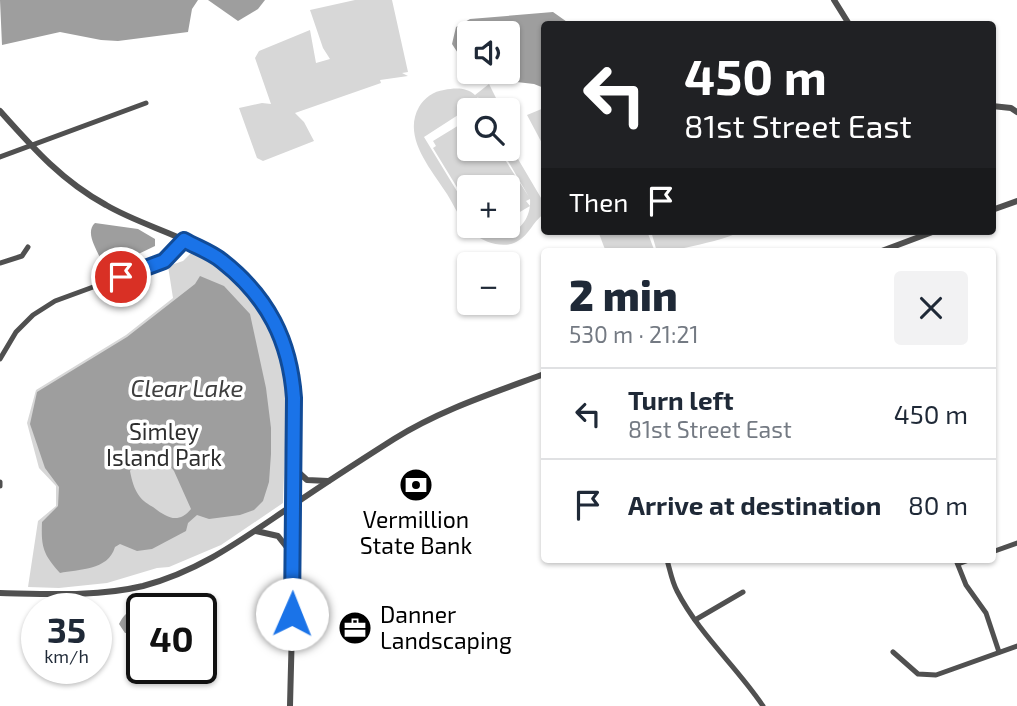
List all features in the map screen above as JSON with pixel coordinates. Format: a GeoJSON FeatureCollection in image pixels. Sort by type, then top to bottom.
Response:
{"type":"FeatureCollection","features":[{"type":"Feature","properties":{"kind":"street"},"geometry":{"type":"LineString","coordinates":[[834,0],[847,21]]}},
{"type":"Feature","properties":{"kind":"street"},"geometry":{"type":"LineString","coordinates":[[0,157],[146,103]]}},
{"type":"Feature","properties":{"kind":"street"},"geometry":{"type":"LineString","coordinates":[[996,107],[1017,111]]}},
{"type":"Feature","properties":{"kind":"street"},"geometry":{"type":"LineString","coordinates":[[0,111],[69,183],[98,201],[221,260],[256,293],[276,324],[291,367],[294,398],[295,504],[290,706]]}},
{"type":"Feature","properties":{"kind":"street"},"geometry":{"type":"LineString","coordinates":[[996,209],[1017,201]]}},
{"type":"Feature","properties":{"kind":"street"},"geometry":{"type":"LineString","coordinates":[[890,248],[924,235]]}},
{"type":"Feature","properties":{"kind":"street"},"geometry":{"type":"LineString","coordinates":[[0,359],[16,332],[33,315],[55,302],[164,261],[184,240]]}},
{"type":"Feature","properties":{"kind":"street"},"geometry":{"type":"LineString","coordinates":[[0,263],[22,256],[28,247]]}},
{"type":"Feature","properties":{"kind":"street"},"geometry":{"type":"LineString","coordinates":[[0,593],[87,593],[142,586],[198,566],[257,531],[420,424],[460,405],[541,375]]}},
{"type":"Feature","properties":{"kind":"street"},"geometry":{"type":"LineString","coordinates":[[295,470],[307,480],[330,481]]}},
{"type":"Feature","properties":{"kind":"street"},"geometry":{"type":"LineString","coordinates":[[257,531],[278,537],[288,545],[294,556]]}},
{"type":"Feature","properties":{"kind":"street"},"geometry":{"type":"LineString","coordinates":[[996,551],[1017,543]]}},
{"type":"Feature","properties":{"kind":"street"},"geometry":{"type":"LineString","coordinates":[[668,563],[676,590],[695,620],[746,680],[763,706]]}},
{"type":"Feature","properties":{"kind":"street"},"geometry":{"type":"LineString","coordinates":[[957,563],[966,585],[986,612],[999,652]]}},
{"type":"Feature","properties":{"kind":"street"},"geometry":{"type":"LineString","coordinates":[[695,620],[743,592]]}},
{"type":"Feature","properties":{"kind":"street"},"geometry":{"type":"LineString","coordinates":[[894,652],[918,674],[936,675],[1017,646]]}},
{"type":"Feature","properties":{"kind":"green space"},"geometry":{"type":"Polygon","coordinates":[[[355,0],[392,0],[408,72],[402,73],[408,76],[380,80],[381,83],[295,113],[304,122],[314,141],[263,161],[257,158],[239,108],[262,103],[271,104],[255,58],[259,51],[310,30],[316,63],[330,59],[323,48],[310,10],[355,0]]]}},
{"type":"Feature","properties":{"kind":"green space"},"geometry":{"type":"Polygon","coordinates":[[[489,84],[496,98],[457,98],[457,116],[424,137],[457,191],[457,211],[416,141],[415,118],[426,98],[437,92],[460,89],[475,95],[489,84]]]}},
{"type":"Feature","properties":{"kind":"green space"},"geometry":{"type":"Polygon","coordinates":[[[541,109],[541,141],[527,115],[541,109]]]}},
{"type":"Feature","properties":{"kind":"green space"},"geometry":{"type":"Polygon","coordinates":[[[457,126],[457,161],[506,161],[515,175],[457,175],[457,187],[433,148],[436,146],[433,141],[457,126]]]}},
{"type":"Feature","properties":{"kind":"green space"},"geometry":{"type":"Polygon","coordinates":[[[508,161],[519,161],[541,198],[541,217],[523,237],[514,243],[504,245],[480,238],[520,238],[520,227],[530,206],[520,212],[520,183],[529,197],[520,182],[520,175],[516,175],[508,161]]]}},
{"type":"Feature","properties":{"kind":"green space"},"geometry":{"type":"Polygon","coordinates":[[[600,235],[649,235],[653,248],[604,248],[600,235]]]}},
{"type":"Feature","properties":{"kind":"green space"},"geometry":{"type":"Polygon","coordinates":[[[652,235],[731,235],[687,247],[656,248],[652,235]]]}},
{"type":"Feature","properties":{"kind":"green space","name":"Clear Lake"},"geometry":{"type":"Polygon","coordinates":[[[193,251],[216,264],[237,283],[257,308],[278,349],[285,395],[283,503],[221,545],[169,567],[107,583],[59,588],[28,587],[38,521],[56,506],[56,486],[39,468],[27,423],[36,390],[126,335],[173,298],[168,266],[183,261],[193,251]]]}},
{"type":"Feature","properties":{"kind":"water"},"geometry":{"type":"Polygon","coordinates":[[[0,0],[198,0],[192,9],[188,32],[118,41],[60,32],[2,45],[0,0]]]}},
{"type":"Feature","properties":{"kind":"water"},"geometry":{"type":"Polygon","coordinates":[[[208,0],[265,0],[258,9],[238,21],[208,0]]]}},
{"type":"Feature","properties":{"kind":"water"},"geometry":{"type":"Polygon","coordinates":[[[553,12],[566,21],[541,21],[541,87],[520,82],[520,21],[466,21],[553,12]]]}},
{"type":"Feature","properties":{"kind":"water"},"geometry":{"type":"Polygon","coordinates":[[[457,26],[457,52],[452,44],[457,26]]]}},
{"type":"Feature","properties":{"kind":"water"},"geometry":{"type":"Polygon","coordinates":[[[95,223],[138,229],[155,239],[155,246],[130,258],[111,261],[105,257],[100,258],[91,235],[95,223]]]}},
{"type":"Feature","properties":{"kind":"water","name":"Clear Lake"},"geometry":{"type":"Polygon","coordinates":[[[200,276],[224,286],[250,314],[266,388],[271,428],[269,482],[263,501],[254,510],[240,515],[209,519],[197,515],[188,523],[186,531],[152,549],[137,551],[120,544],[106,561],[99,565],[60,573],[50,561],[42,538],[42,522],[58,506],[59,487],[45,468],[30,424],[37,392],[127,337],[195,284],[200,276]],[[148,455],[134,464],[130,471],[135,488],[146,503],[163,514],[177,518],[191,509],[170,466],[148,455]]]}},
{"type":"Feature","properties":{"kind":"water"},"geometry":{"type":"Polygon","coordinates":[[[126,614],[126,633],[119,624],[126,614]]]}},
{"type":"Feature","properties":{"kind":"place","name":"Vermillion State Bank"},"geometry":{"type":"Point","coordinates":[416,485]}},
{"type":"Feature","properties":{"kind":"place","name":"Danner Landscaping"},"geometry":{"type":"Point","coordinates":[355,628]}},
{"type":"Feature","properties":{"kind":"route"},"geometry":{"type":"LineString","coordinates":[[121,277],[164,261],[184,240],[221,260],[256,293],[276,324],[288,352],[294,398],[292,614]]}},
{"type":"Feature","properties":{"kind":"park label","name":"Simley Island Park"},"geometry":{"type":"Point","coordinates":[164,445]}}]}
